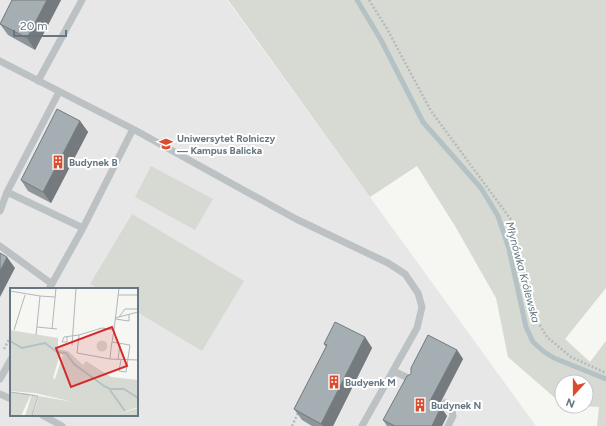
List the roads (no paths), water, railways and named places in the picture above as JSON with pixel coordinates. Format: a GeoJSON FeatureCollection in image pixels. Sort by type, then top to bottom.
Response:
{"type":"FeatureCollection","features":[{"type":"Feature","properties":{"kind":"lane"},"geometry":{"type":"LineString","coordinates":[[38,81],[82,0]]}},
{"type":"Feature","properties":{"kind":"lane"},"geometry":{"type":"LineString","coordinates":[[0,61],[133,129],[296,219],[388,263],[405,274],[418,292],[422,307],[417,328],[362,426]]}},
{"type":"Feature","properties":{"kind":"lane"},"geometry":{"type":"LineString","coordinates":[[0,211],[7,192],[60,92]]}},
{"type":"Feature","properties":{"kind":"lane"},"geometry":{"type":"LineString","coordinates":[[0,246],[51,287],[83,228],[133,129]]}},
{"type":"Feature","properties":{"kind":"lane"},"geometry":{"type":"LineString","coordinates":[[7,192],[83,228]]}},
{"type":"Feature","properties":{"kind":"lane"},"geometry":{"type":"LineString","coordinates":[[0,379],[10,361]]}},
{"type":"Feature","properties":{"kind":"lane"},"geometry":{"type":"LineString","coordinates":[[393,371],[413,380]]}},
{"type":"Feature","properties":{"kind":"lane"},"geometry":{"type":"LineString","coordinates":[[0,394],[10,399]]}},
{"type":"Feature","properties":{"kind":"lane"},"geometry":{"type":"LineString","coordinates":[[445,402],[452,410],[453,416],[448,426]]}},
{"type":"Feature","properties":{"kind":"lane"},"geometry":{"type":"LineString","coordinates":[[44,416],[62,426]]}},
{"type":"Feature","properties":{"kind":"waterway","name":"Młynówka Królewska"},"geometry":{"type":"LineString","coordinates":[[357,0],[381,40],[423,122],[481,188],[498,216],[509,249],[526,327],[533,342],[554,358],[606,379]]}},
{"type":"Feature","properties":{"kind":"place","name":"Uniwersytet Rolniczy — Kampus Balicka"},"geometry":{"type":"Point","coordinates":[166,144]}},
{"type":"Feature","properties":{"kind":"place","name":"Budynek B"},"geometry":{"type":"Point","coordinates":[58,162]}},
{"type":"Feature","properties":{"kind":"place","name":"Budyenk M"},"geometry":{"type":"Point","coordinates":[334,382]}},
{"type":"Feature","properties":{"kind":"place","name":"Budynek N"},"geometry":{"type":"Point","coordinates":[420,405]}}]}
